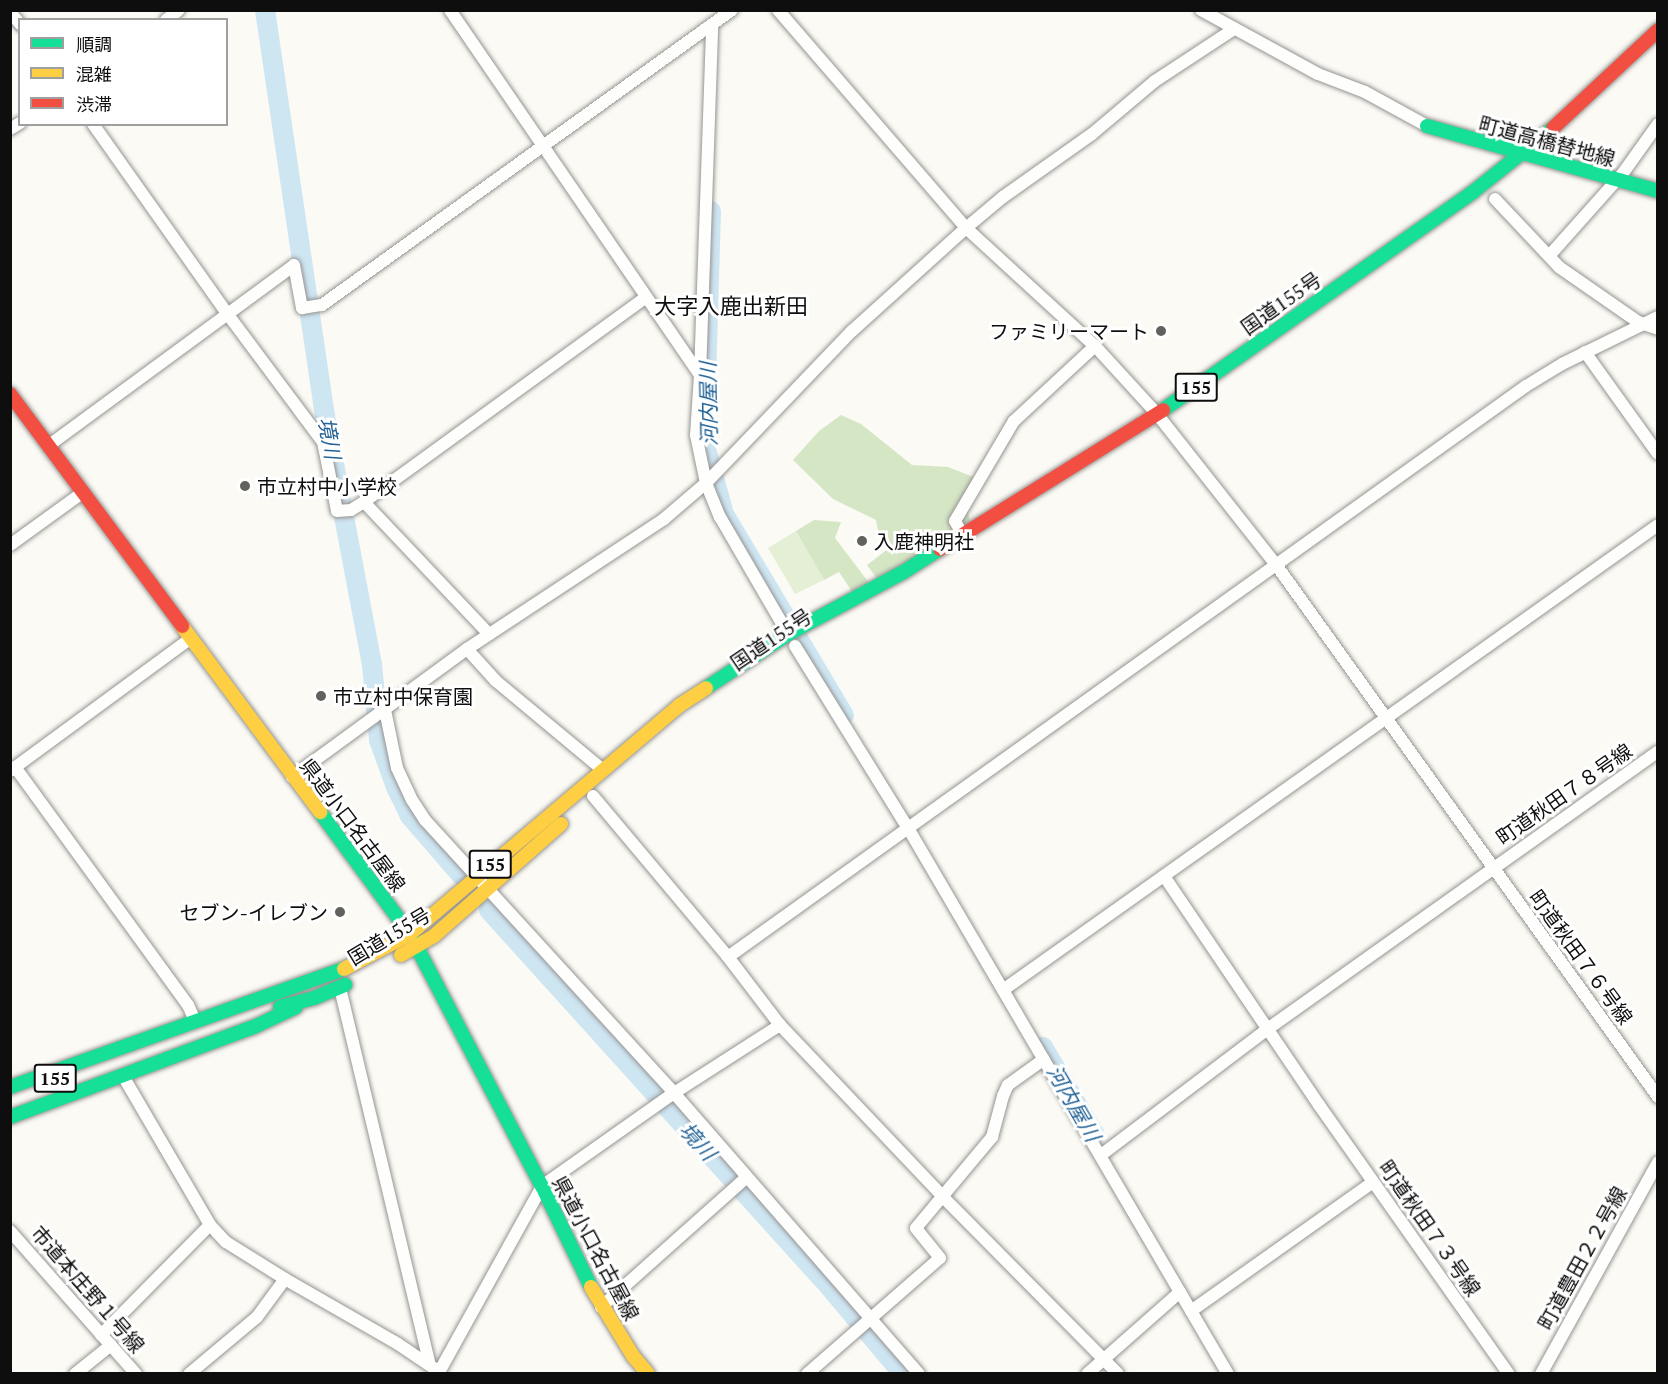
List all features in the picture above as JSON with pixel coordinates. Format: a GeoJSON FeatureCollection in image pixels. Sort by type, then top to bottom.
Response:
{"type":"FeatureCollection","features":[{"type":"Feature","properties":{"kind":"main road","name":"国道155号"},"geometry":{"type":"LineString","coordinates":[[387,963],[476,876],[680,705],[834,615],[1157,414],[1463,199],[1521,154],[1658,30]]}},
{"type":"Feature","properties":{"kind":"main road","name":"町道高橋替地線"},"geometry":{"type":"LineString","coordinates":[[1427,126],[1445,133],[1658,191]]}},
{"type":"Feature","properties":{"kind":"main road","name":"県道小口名古屋線"},"geometry":{"type":"LineString","coordinates":[[10,394],[413,940],[542,1186],[601,1307],[643,1372]]}},
{"type":"Feature","properties":{"kind":"main road","name":"国道155号"},"geometry":{"type":"LineString","coordinates":[[738,684],[792,640]]}},
{"type":"Feature","properties":{"kind":"main road","name":"国道155号"},"geometry":{"type":"LineString","coordinates":[[10,1094],[158,1033],[333,975],[413,940],[435,935],[593,796],[691,716]]}},
{"type":"Feature","properties":{"kind":"main road","name":"国道155号"},"geometry":{"type":"LineString","coordinates":[[10,1087],[211,1026],[314,998],[359,978]]}},
{"type":"Feature","properties":{"kind":"main road","name":"155"},"geometry":{"type":"LineString","coordinates":[[10,1117],[256,1026],[314,998]]}},
{"type":"Feature","properties":{"kind":"main road","name":"155"},"geometry":{"type":"LineString","coordinates":[[10,1078],[94,1049],[158,1033]]}},
{"type":"Feature","properties":{"kind":"street"},"geometry":{"type":"LineString","coordinates":[[450,10],[545,146],[645,298],[700,375]]}},
{"type":"Feature","properties":{"kind":"street"},"geometry":{"type":"LineString","coordinates":[[48,446],[229,316],[294,265],[302,308],[322,305],[712,27],[732,10]]}},
{"type":"Feature","properties":{"kind":"street","name":"町道秋田７６号線"},"geometry":{"type":"LineString","coordinates":[[778,10],[966,228],[1095,346],[1157,414],[1276,566],[1658,1097]]}},
{"type":"Feature","properties":{"kind":"street"},"geometry":{"type":"LineString","coordinates":[[1201,10],[1318,74],[1365,92],[1427,126]]}},
{"type":"Feature","properties":{"kind":"street"},"geometry":{"type":"LineString","coordinates":[[712,27],[696,435],[706,483],[720,517],[792,640],[908,828],[1228,1374]]}},
{"type":"Feature","properties":{"kind":"street"},"geometry":{"type":"LineString","coordinates":[[292,777],[467,649],[664,519],[706,483],[852,331],[966,228],[1092,134],[1155,81],[1234,29]]}},
{"type":"Feature","properties":{"kind":"street"},"geometry":{"type":"LineString","coordinates":[[1549,256],[1616,180],[1658,124]]}},
{"type":"Feature","properties":{"kind":"street"},"geometry":{"type":"LineString","coordinates":[[94,126],[229,316],[322,442],[337,511],[351,510],[364,502],[645,298]]}},
{"type":"Feature","properties":{"kind":"street"},"geometry":{"type":"LineString","coordinates":[[1495,199],[1559,267],[1638,322],[1658,329]]}},
{"type":"Feature","properties":{"kind":"street"},"geometry":{"type":"LineString","coordinates":[[728,957],[1526,386],[1583,353],[1658,317]]}},
{"type":"Feature","properties":{"kind":"street"},"geometry":{"type":"LineString","coordinates":[[963,536],[955,521],[1014,421],[1095,346]]}},
{"type":"Feature","properties":{"kind":"street"},"geometry":{"type":"LineString","coordinates":[[1583,353],[1658,454]]}},
{"type":"Feature","properties":{"kind":"street"},"geometry":{"type":"LineString","coordinates":[[10,545],[82,493]]}},
{"type":"Feature","properties":{"kind":"street"},"geometry":{"type":"LineString","coordinates":[[364,502],[489,634]]}},
{"type":"Feature","properties":{"kind":"street"},"geometry":{"type":"LineString","coordinates":[[1003,990],[1658,525]]}},
{"type":"Feature","properties":{"kind":"street"},"geometry":{"type":"LineString","coordinates":[[190,639],[13,769],[188,1005],[195,1021]]}},
{"type":"Feature","properties":{"kind":"street"},"geometry":{"type":"LineString","coordinates":[[467,649],[496,681],[603,770]]}},
{"type":"Feature","properties":{"kind":"street"},"geometry":{"type":"LineString","coordinates":[[385,710],[397,768],[412,800],[425,820],[674,1093],[919,1374]]}},
{"type":"Feature","properties":{"kind":"street","name":"町道秋田７８号線"},"geometry":{"type":"LineString","coordinates":[[1101,1155],[1269,1028],[1658,752]]}},
{"type":"Feature","properties":{"kind":"street"},"geometry":{"type":"LineString","coordinates":[[593,796],[728,957],[780,1025],[944,1197],[1118,1374]]}},
{"type":"Feature","properties":{"kind":"street","name":"町道秋田７３号線"},"geometry":{"type":"LineString","coordinates":[[1164,876],[1319,1105],[1509,1374]]}},
{"type":"Feature","properties":{"kind":"street"},"geometry":{"type":"LineString","coordinates":[[340,988],[435,1369]]}},
{"type":"Feature","properties":{"kind":"street"},"geometry":{"type":"LineString","coordinates":[[435,1369],[542,1186],[674,1093],[780,1025]]}},
{"type":"Feature","properties":{"kind":"street"},"geometry":{"type":"LineString","coordinates":[[807,1374],[940,1258],[916,1228],[992,1137],[1008,1086],[1044,1059]]}},
{"type":"Feature","properties":{"kind":"street"},"geometry":{"type":"LineString","coordinates":[[123,1076],[210,1225],[226,1242],[435,1369]]}},
{"type":"Feature","properties":{"kind":"street","name":"町道豊田２２号線"},"geometry":{"type":"LineString","coordinates":[[1541,1374],[1658,1162]]}},
{"type":"Feature","properties":{"kind":"street"},"geometry":{"type":"LineString","coordinates":[[601,1307],[747,1176]]}},
{"type":"Feature","properties":{"kind":"street"},"geometry":{"type":"LineString","coordinates":[[1191,1311],[1373,1182]]}},
{"type":"Feature","properties":{"kind":"street"},"geometry":{"type":"LineString","coordinates":[[101,1335],[210,1225]]}},
{"type":"Feature","properties":{"kind":"street","name":"市道本庄野１号線"},"geometry":{"type":"LineString","coordinates":[[10,1231],[136,1374]]}},
{"type":"Feature","properties":{"kind":"street"},"geometry":{"type":"LineString","coordinates":[[189,1374],[258,1317],[285,1279]]}},
{"type":"Feature","properties":{"kind":"street"},"geometry":{"type":"LineString","coordinates":[[1088,1374],[1180,1292]]}},
{"type":"Feature","properties":{"kind":"street"},"geometry":{"type":"LineString","coordinates":[[75,1374],[111,1346]]}},
{"type":"Feature","properties":{"kind":"green space"},"geometry":{"type":"Polygon","coordinates":[[[841,415],[861,424],[912,465],[948,467],[976,478],[965,501],[971,524],[878,580],[867,565],[888,549],[879,537],[876,520],[833,499],[793,460],[819,431],[841,415]]]}},
{"type":"Feature","properties":{"kind":"green space"},"geometry":{"type":"Polygon","coordinates":[[[814,520],[841,522],[835,538],[870,584],[853,593],[839,572],[824,580],[796,531],[814,520]]]}},
{"type":"Feature","properties":{"kind":"green space"},"geometry":{"type":"Polygon","coordinates":[[[796,531],[824,580],[795,594],[768,548],[796,531]]]}},
{"type":"Feature","properties":{"kind":"waterway","name":"境川"},"geometry":{"type":"LineString","coordinates":[[265,10],[325,416],[372,664],[379,740],[396,787],[410,816],[462,876]]}},
{"type":"Feature","properties":{"kind":"waterway"},"geometry":{"type":"LineString","coordinates":[[10,22],[18,32]]}},
{"type":"Feature","properties":{"kind":"waterway","name":"河内屋川"},"geometry":{"type":"LineString","coordinates":[[711,211],[704,442],[724,514],[844,715]]}},
{"type":"Feature","properties":{"kind":"waterway","name":"境川"},"geometry":{"type":"LineString","coordinates":[[489,910],[822,1278],[903,1374]]}},
{"type":"Feature","properties":{"kind":"waterway","name":"河内屋川"},"geometry":{"type":"LineString","coordinates":[[1043,1047],[1095,1135]]}},
{"type":"Feature","properties":{"kind":"traffic: fast"},"geometry":{"type":"LineString","coordinates":[[1427,126],[1658,191]]}},
{"type":"Feature","properties":{"kind":"traffic: fast"},"geometry":{"type":"LineString","coordinates":[[1163,410],[1473,192],[1553,128]]}},
{"type":"Feature","properties":{"kind":"traffic: fast"},"geometry":{"type":"LineString","coordinates":[[706,688],[788,634],[902,573],[940,549]]}},
{"type":"Feature","properties":{"kind":"traffic: fast"},"geometry":{"type":"LineString","coordinates":[[320,812],[410,934],[542,1186],[591,1287]]}},
{"type":"Feature","properties":{"kind":"traffic: fast"},"geometry":{"type":"LineString","coordinates":[[10,1087],[344,969]]}},
{"type":"Feature","properties":{"kind":"traffic: fast"},"geometry":{"type":"LineString","coordinates":[[280,1007],[314,998],[345,985]]}},
{"type":"Feature","properties":{"kind":"traffic: fast"},"geometry":{"type":"LineString","coordinates":[[10,1117],[256,1026],[296,1007]]}},
{"type":"Feature","properties":{"kind":"traffic: slow"},"geometry":{"type":"LineString","coordinates":[[182,626],[320,812]]}},
{"type":"Feature","properties":{"kind":"traffic: slow"},"geometry":{"type":"LineString","coordinates":[[344,969],[410,934],[680,705],[706,688]]}},
{"type":"Feature","properties":{"kind":"traffic: slow"},"geometry":{"type":"LineString","coordinates":[[401,955],[435,935],[561,824]]}},
{"type":"Feature","properties":{"kind":"traffic: slow"},"geometry":{"type":"LineString","coordinates":[[591,1287],[633,1356],[648,1374]]}},
{"type":"Feature","properties":{"kind":"traffic: jam"},"geometry":{"type":"LineString","coordinates":[[1553,128],[1658,30]]}},
{"type":"Feature","properties":{"kind":"traffic: jam"},"geometry":{"type":"LineString","coordinates":[[10,394],[182,626]]}},
{"type":"Feature","properties":{"kind":"traffic: jam"},"geometry":{"type":"LineString","coordinates":[[940,549],[1163,410]]}},
{"type":"Feature","properties":{"kind":"place","name":"ファミリーマート"},"geometry":{"type":"Point","coordinates":[1161,331]}},
{"type":"Feature","properties":{"kind":"place","name":"市立村中小学校"},"geometry":{"type":"Point","coordinates":[245,486]}},
{"type":"Feature","properties":{"kind":"place","name":"入鹿神明社"},"geometry":{"type":"Point","coordinates":[862,541]}},
{"type":"Feature","properties":{"kind":"place","name":"市立村中保育園"},"geometry":{"type":"Point","coordinates":[321,696]}},
{"type":"Feature","properties":{"kind":"place","name":"セブン-イレブン"},"geometry":{"type":"Point","coordinates":[340,912]}},
{"type":"Feature","properties":{"kind":"district","name":"大字入鹿出新田"},"geometry":{"type":"Point","coordinates":[731,306]}}]}
